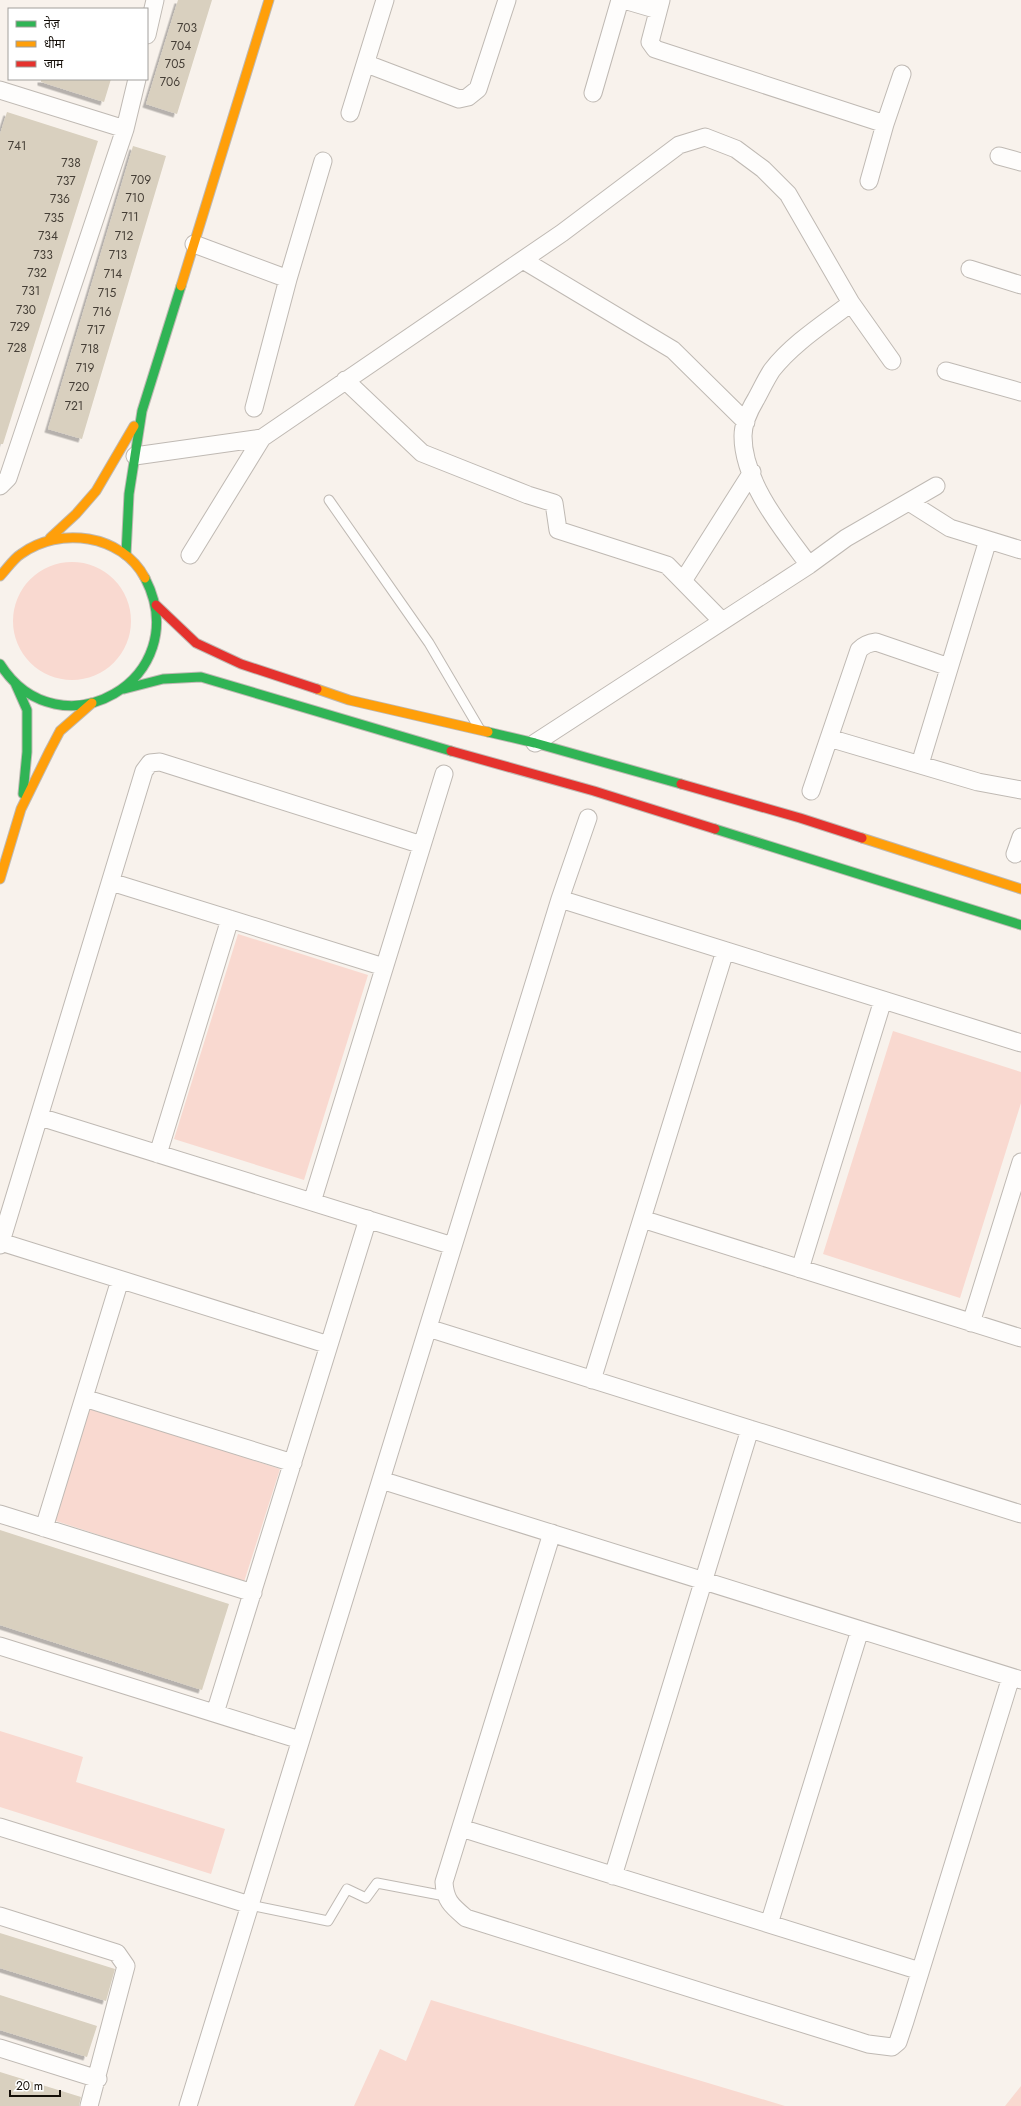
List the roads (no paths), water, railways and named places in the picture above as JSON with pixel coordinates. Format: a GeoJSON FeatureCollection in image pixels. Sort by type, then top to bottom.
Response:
{"type":"FeatureCollection","features":[{"type":"Feature","properties":{"kind":"main road"},"geometry":{"type":"LineString","coordinates":[[126,555],[126,520],[142,411],[269,0]]}},
{"type":"Feature","properties":{"kind":"main road"},"geometry":{"type":"LineString","coordinates":[[50,538],[76,514],[96,491],[121,451],[142,411]]}},
{"type":"Feature","properties":{"kind":"main road"},"geometry":{"type":"LineString","coordinates":[[0,561],[16,556],[32,546],[50,538],[70,535],[90,537],[109,544],[126,555],[145,577],[156,605],[157,632],[149,658],[142,669],[124,689]]}},
{"type":"Feature","properties":{"kind":"main road"},"geometry":{"type":"LineString","coordinates":[[0,576],[16,556]]}},
{"type":"Feature","properties":{"kind":"main road"},"geometry":{"type":"LineString","coordinates":[[156,605],[196,643],[241,664],[349,700],[535,743],[800,818],[1021,889]]}},
{"type":"Feature","properties":{"kind":"main road"},"geometry":{"type":"LineString","coordinates":[[0,664],[15,683],[27,710],[28,720],[22,809]]}},
{"type":"Feature","properties":{"kind":"main road"},"geometry":{"type":"LineString","coordinates":[[15,683],[32,695],[51,703],[65,706],[92,704],[109,698],[124,689],[163,679],[201,677],[391,735],[594,791],[1021,925]]}},
{"type":"Feature","properties":{"kind":"main road"},"geometry":{"type":"LineString","coordinates":[[0,879],[22,809],[60,731],[75,716],[92,704]]}},
{"type":"Feature","properties":{"kind":"street"},"geometry":{"type":"LineString","coordinates":[[148,31],[155,0]]}},
{"type":"Feature","properties":{"kind":"street"},"geometry":{"type":"LineString","coordinates":[[350,112],[367,64],[385,0]]}},
{"type":"Feature","properties":{"kind":"street"},"geometry":{"type":"LineString","coordinates":[[367,64],[459,99],[468,97],[478,90],[507,0]]}},
{"type":"Feature","properties":{"kind":"street"},"geometry":{"type":"LineString","coordinates":[[593,93],[620,0]]}},
{"type":"Feature","properties":{"kind":"street"},"geometry":{"type":"LineString","coordinates":[[624,0],[660,5],[650,42],[655,49],[885,124]]}},
{"type":"Feature","properties":{"kind":"street"},"geometry":{"type":"LineString","coordinates":[[869,181],[885,124],[902,74]]}},
{"type":"Feature","properties":{"kind":"street"},"geometry":{"type":"LineString","coordinates":[[0,486],[8,478],[126,129],[137,80]]}},
{"type":"Feature","properties":{"kind":"street"},"geometry":{"type":"LineString","coordinates":[[0,90],[126,129]]}},
{"type":"Feature","properties":{"kind":"street"},"geometry":{"type":"LineString","coordinates":[[190,555],[262,438],[523,260],[679,145],[705,137],[736,149],[763,169],[788,194],[851,303],[892,361]]}},
{"type":"Feature","properties":{"kind":"street"},"geometry":{"type":"LineString","coordinates":[[999,156],[1021,162]]}},
{"type":"Feature","properties":{"kind":"street"},"geometry":{"type":"LineString","coordinates":[[254,408],[288,279],[323,161]]}},
{"type":"Feature","properties":{"kind":"street"},"geometry":{"type":"LineString","coordinates":[[194,244],[288,279]]}},
{"type":"Feature","properties":{"kind":"street"},"geometry":{"type":"LineString","coordinates":[[523,260],[673,350],[746,422]]}},
{"type":"Feature","properties":{"kind":"street"},"geometry":{"type":"LineString","coordinates":[[970,269],[1021,285]]}},
{"type":"Feature","properties":{"kind":"street"},"geometry":{"type":"LineString","coordinates":[[809,565],[769,510],[752,472],[746,455],[742,435],[750,410],[772,370],[788,353],[851,303]]}},
{"type":"Feature","properties":{"kind":"street"},"geometry":{"type":"LineString","coordinates":[[946,371],[1021,392]]}},
{"type":"Feature","properties":{"kind":"street"},"geometry":{"type":"LineString","coordinates":[[345,380],[422,453],[528,495],[554,503],[558,530],[667,565],[722,621]]}},
{"type":"Feature","properties":{"kind":"street"},"geometry":{"type":"LineString","coordinates":[[135,456],[262,438]]}},
{"type":"Feature","properties":{"kind":"street"},"geometry":{"type":"LineString","coordinates":[[683,581],[752,472]]}},
{"type":"Feature","properties":{"kind":"street"},"geometry":{"type":"LineString","coordinates":[[535,743],[809,565],[846,538],[936,486]]}},
{"type":"Feature","properties":{"kind":"street"},"geometry":{"type":"LineString","coordinates":[[909,502],[950,528],[1021,550]]}},
{"type":"Feature","properties":{"kind":"street"},"geometry":{"type":"LineString","coordinates":[[920,764],[988,540]]}},
{"type":"Feature","properties":{"kind":"street"},"geometry":{"type":"LineString","coordinates":[[811,791],[857,654],[862,646],[876,642],[950,666]]}},
{"type":"Feature","properties":{"kind":"street"},"geometry":{"type":"LineString","coordinates":[[829,738],[978,782],[1021,790]]}},
{"type":"Feature","properties":{"kind":"street"},"geometry":{"type":"LineString","coordinates":[[329,1345],[0,1244],[40,1117],[144,771],[150,763],[160,762],[422,845]]}},
{"type":"Feature","properties":{"kind":"street"},"geometry":{"type":"LineString","coordinates":[[312,1202],[444,774]]}},
{"type":"Feature","properties":{"kind":"street"},"geometry":{"type":"LineString","coordinates":[[188,2106],[560,899],[588,818]]}},
{"type":"Feature","properties":{"kind":"street"},"geometry":{"type":"LineString","coordinates":[[1015,854],[1021,837]]}},
{"type":"Feature","properties":{"kind":"street"},"geometry":{"type":"LineString","coordinates":[[111,882],[384,967]]}},
{"type":"Feature","properties":{"kind":"street"},"geometry":{"type":"LineString","coordinates":[[560,899],[1021,1044]]}},
{"type":"Feature","properties":{"kind":"street"},"geometry":{"type":"LineString","coordinates":[[158,1154],[230,919]]}},
{"type":"Feature","properties":{"kind":"street"},"geometry":{"type":"LineString","coordinates":[[592,1380],[724,951]]}},
{"type":"Feature","properties":{"kind":"street"},"geometry":{"type":"LineString","coordinates":[[800,1269],[883,1000]]}},
{"type":"Feature","properties":{"kind":"street"},"geometry":{"type":"LineString","coordinates":[[40,1117],[453,1246]]}},
{"type":"Feature","properties":{"kind":"street"},"geometry":{"type":"LineString","coordinates":[[971,1323],[1021,1162]]}},
{"type":"Feature","properties":{"kind":"street"},"geometry":{"type":"LineString","coordinates":[[215,1713],[368,1219]]}},
{"type":"Feature","properties":{"kind":"street"},"geometry":{"type":"LineString","coordinates":[[642,1219],[1021,1338]]}},
{"type":"Feature","properties":{"kind":"street"},"geometry":{"type":"LineString","coordinates":[[44,1528],[120,1280]]}},
{"type":"Feature","properties":{"kind":"street"},"geometry":{"type":"LineString","coordinates":[[428,1328],[1021,1514]]}},
{"type":"Feature","properties":{"kind":"street"},"geometry":{"type":"LineString","coordinates":[[84,1398],[293,1463]]}},
{"type":"Feature","properties":{"kind":"street"},"geometry":{"type":"LineString","coordinates":[[613,1876],[750,1429]]}},
{"type":"Feature","properties":{"kind":"street"},"geometry":{"type":"LineString","coordinates":[[381,1480],[1016,1679],[898,2042],[892,2047],[884,2047],[466,1918],[454,1908],[445,1896],[444,1882],[552,1534]]}},
{"type":"Feature","properties":{"kind":"street"},"geometry":{"type":"LineString","coordinates":[[0,1514],[253,1593]]}},
{"type":"Feature","properties":{"kind":"street"},"geometry":{"type":"LineString","coordinates":[[769,1924],[860,1630]]}},
{"type":"Feature","properties":{"kind":"street"},"geometry":{"type":"LineString","coordinates":[[0,1646],[300,1740]]}},
{"type":"Feature","properties":{"kind":"street"},"geometry":{"type":"LineString","coordinates":[[0,1827],[250,1905]]}},
{"type":"Feature","properties":{"kind":"street"},"geometry":{"type":"LineString","coordinates":[[461,1828],[920,1972]]}},
{"type":"Feature","properties":{"kind":"street"},"geometry":{"type":"LineString","coordinates":[[0,1916],[117,1953],[122,1958],[126,1966],[98,2079],[89,2106]]}},
{"type":"Feature","properties":{"kind":"street"},"geometry":{"type":"LineString","coordinates":[[0,2048],[98,2079]]}},
{"type":"Feature","properties":{"kind":"lane"},"geometry":{"type":"LineString","coordinates":[[329,500],[429,643],[481,730]]}},
{"type":"Feature","properties":{"kind":"lane"},"geometry":{"type":"LineString","coordinates":[[250,1905],[328,1921],[347,1889],[366,1898],[377,1883],[445,1896]]}}]}
